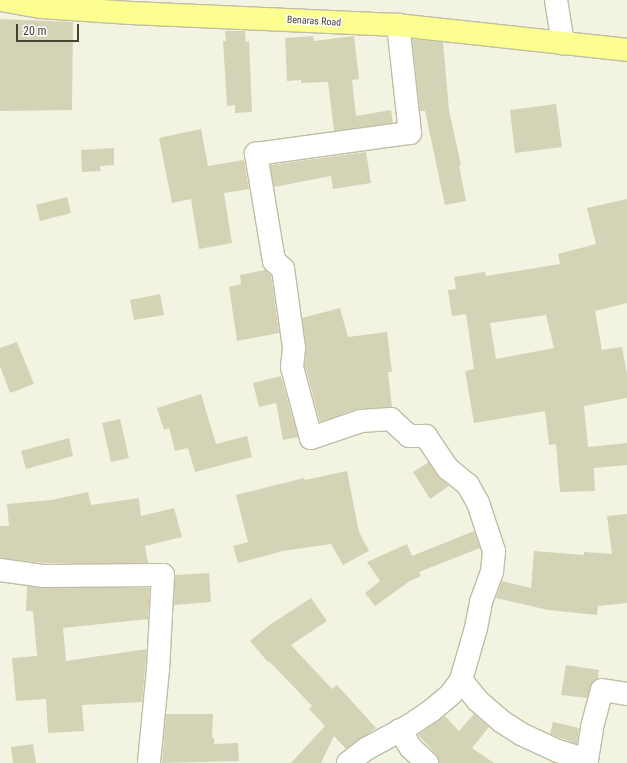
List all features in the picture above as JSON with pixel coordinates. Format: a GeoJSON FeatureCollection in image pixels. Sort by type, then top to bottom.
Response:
{"type":"FeatureCollection","features":[{"type":"Feature","properties":{"kind":"main road","name":"Benaras Road"},"geometry":{"type":"LineString","coordinates":[[1,0],[41,7],[131,7],[398,25],[627,50]]}},
{"type":"Feature","properties":{"kind":"street"},"geometry":{"type":"LineString","coordinates":[[556,0],[564,43]]}},
{"type":"Feature","properties":{"kind":"street"},"geometry":{"type":"LineString","coordinates":[[348,763],[366,748],[431,711],[451,694],[461,680],[492,571],[494,551],[478,503],[468,485],[448,469],[426,436],[409,436],[391,419],[361,421],[311,438],[292,367],[294,348],[283,269],[274,261],[256,154],[410,133],[398,25]]}},
{"type":"Feature","properties":{"kind":"street"},"geometry":{"type":"LineString","coordinates":[[0,570],[43,576],[163,574],[158,669],[148,763]]}},
{"type":"Feature","properties":{"kind":"street"},"geometry":{"type":"LineString","coordinates":[[461,680],[477,700],[501,721],[521,734],[558,751],[587,760],[592,727],[602,690],[627,694]]}},
{"type":"Feature","properties":{"kind":"street"},"geometry":{"type":"LineString","coordinates":[[400,730],[411,748],[427,763]]}},
{"type":"Feature","properties":{"kind":"building"},"geometry":{"type":"Polygon","coordinates":[[[0,19],[73,22],[72,110],[0,111],[0,19]]]}},
{"type":"Feature","properties":{"kind":"building"},"geometry":{"type":"Polygon","coordinates":[[[225,31],[245,31],[246,42],[249,41],[252,112],[235,113],[235,105],[227,106],[223,41],[226,41],[225,31]]]}},
{"type":"Feature","properties":{"kind":"building"},"geometry":{"type":"Polygon","coordinates":[[[313,36],[314,41],[354,36],[359,79],[352,80],[356,116],[391,110],[393,123],[334,131],[328,82],[301,83],[301,80],[287,81],[285,38],[313,36]]]}},
{"type":"Feature","properties":{"kind":"building"},"geometry":{"type":"Polygon","coordinates":[[[412,39],[443,42],[449,110],[461,165],[459,165],[466,201],[445,205],[425,111],[420,111],[412,39]]]}},
{"type":"Feature","properties":{"kind":"building"},"geometry":{"type":"Polygon","coordinates":[[[556,104],[562,147],[515,153],[510,110],[556,104]]]}},
{"type":"Feature","properties":{"kind":"building"},"geometry":{"type":"Polygon","coordinates":[[[201,129],[208,166],[244,160],[249,189],[224,193],[232,243],[199,249],[191,199],[172,203],[159,138],[201,129]]]}},
{"type":"Feature","properties":{"kind":"building"},"geometry":{"type":"Polygon","coordinates":[[[114,148],[114,165],[100,166],[101,171],[82,172],[81,150],[114,148]]]}},
{"type":"Feature","properties":{"kind":"building"},"geometry":{"type":"Polygon","coordinates":[[[366,152],[371,183],[333,189],[331,176],[274,187],[270,165],[366,152]]]}},
{"type":"Feature","properties":{"kind":"building"},"geometry":{"type":"Polygon","coordinates":[[[67,197],[71,213],[40,221],[36,205],[67,197]]]}},
{"type":"Feature","properties":{"kind":"building"},"geometry":{"type":"Polygon","coordinates":[[[627,199],[627,303],[595,311],[602,350],[622,347],[627,374],[627,398],[584,406],[588,447],[627,443],[627,465],[594,468],[595,491],[560,492],[556,444],[549,445],[545,411],[474,423],[465,371],[474,369],[466,314],[452,316],[448,290],[456,289],[454,277],[485,272],[486,276],[560,264],[558,254],[596,244],[587,208],[627,199]],[[546,315],[490,323],[496,359],[554,348],[546,315]]]}},
{"type":"Feature","properties":{"kind":"building"},"geometry":{"type":"Polygon","coordinates":[[[265,270],[271,275],[279,333],[237,341],[229,287],[241,284],[240,275],[265,270]]]}},
{"type":"Feature","properties":{"kind":"building"},"geometry":{"type":"Polygon","coordinates":[[[160,294],[164,315],[134,320],[130,300],[160,294]]]}},
{"type":"Feature","properties":{"kind":"building"},"geometry":{"type":"Polygon","coordinates":[[[340,308],[348,337],[387,332],[392,372],[388,372],[392,407],[357,409],[320,422],[305,366],[306,346],[302,318],[340,308]]]}},
{"type":"Feature","properties":{"kind":"building"},"geometry":{"type":"Polygon","coordinates":[[[17,342],[34,384],[10,393],[0,366],[0,348],[17,342]]]}},
{"type":"Feature","properties":{"kind":"building"},"geometry":{"type":"Polygon","coordinates":[[[281,376],[298,437],[283,440],[276,403],[259,407],[253,383],[281,376]]]}},
{"type":"Feature","properties":{"kind":"building"},"geometry":{"type":"Polygon","coordinates":[[[201,394],[216,444],[247,436],[252,457],[195,472],[188,448],[175,451],[169,428],[164,430],[157,408],[201,394]]]}},
{"type":"Feature","properties":{"kind":"building"},"geometry":{"type":"Polygon","coordinates":[[[120,419],[129,458],[111,462],[102,423],[120,419]]]}},
{"type":"Feature","properties":{"kind":"building"},"geometry":{"type":"Polygon","coordinates":[[[69,438],[73,456],[26,469],[21,451],[69,438]]]}},
{"type":"Feature","properties":{"kind":"building"},"geometry":{"type":"Polygon","coordinates":[[[429,462],[438,476],[449,486],[430,499],[413,472],[429,462]]]}},
{"type":"Feature","properties":{"kind":"building"},"geometry":{"type":"Polygon","coordinates":[[[347,471],[359,532],[369,551],[343,565],[331,544],[283,551],[238,563],[233,546],[248,542],[236,495],[304,478],[305,480],[347,471]]]}},
{"type":"Feature","properties":{"kind":"building"},"geometry":{"type":"Polygon","coordinates":[[[88,492],[91,505],[139,498],[141,516],[174,508],[182,537],[145,546],[148,563],[44,563],[0,558],[0,526],[9,526],[7,504],[51,500],[88,492]]]}},
{"type":"Feature","properties":{"kind":"building"},"geometry":{"type":"Polygon","coordinates":[[[627,514],[627,603],[598,606],[597,615],[548,610],[496,598],[502,581],[531,588],[534,551],[584,555],[584,552],[612,554],[607,516],[627,514]]]}},
{"type":"Feature","properties":{"kind":"building"},"geometry":{"type":"Polygon","coordinates":[[[474,531],[480,548],[419,572],[421,576],[410,581],[375,606],[365,593],[380,581],[367,562],[407,544],[412,556],[474,531]]]}},
{"type":"Feature","properties":{"kind":"building"},"geometry":{"type":"Polygon","coordinates":[[[209,573],[211,602],[174,605],[175,575],[209,573]]]}},
{"type":"Feature","properties":{"kind":"building"},"geometry":{"type":"Polygon","coordinates":[[[27,586],[43,588],[150,588],[148,619],[63,628],[66,661],[147,649],[142,702],[82,705],[84,731],[48,733],[46,699],[16,701],[12,658],[37,656],[33,611],[26,611],[27,586]]]}},
{"type":"Feature","properties":{"kind":"building"},"geometry":{"type":"Polygon","coordinates":[[[311,598],[327,621],[291,645],[332,689],[337,685],[376,728],[346,749],[334,736],[321,763],[291,763],[325,726],[309,709],[312,706],[269,661],[268,662],[250,641],[271,624],[311,598]]]}},
{"type":"Feature","properties":{"kind":"building"},"geometry":{"type":"Polygon","coordinates":[[[566,665],[599,670],[598,678],[593,682],[587,698],[561,695],[566,665]]]}},
{"type":"Feature","properties":{"kind":"building"},"geometry":{"type":"Polygon","coordinates":[[[166,714],[213,714],[212,738],[214,738],[214,744],[238,743],[239,761],[162,763],[166,714]]]}},
{"type":"Feature","properties":{"kind":"building"},"geometry":{"type":"Polygon","coordinates":[[[474,714],[489,727],[472,748],[494,763],[439,763],[436,754],[418,735],[445,716],[459,731],[474,714]]]}},
{"type":"Feature","properties":{"kind":"building"},"geometry":{"type":"Polygon","coordinates":[[[553,722],[579,728],[577,744],[550,734],[553,722]]]}},
{"type":"Feature","properties":{"kind":"building"},"geometry":{"type":"Polygon","coordinates":[[[33,744],[36,763],[13,763],[11,747],[33,744]]]}}]}
